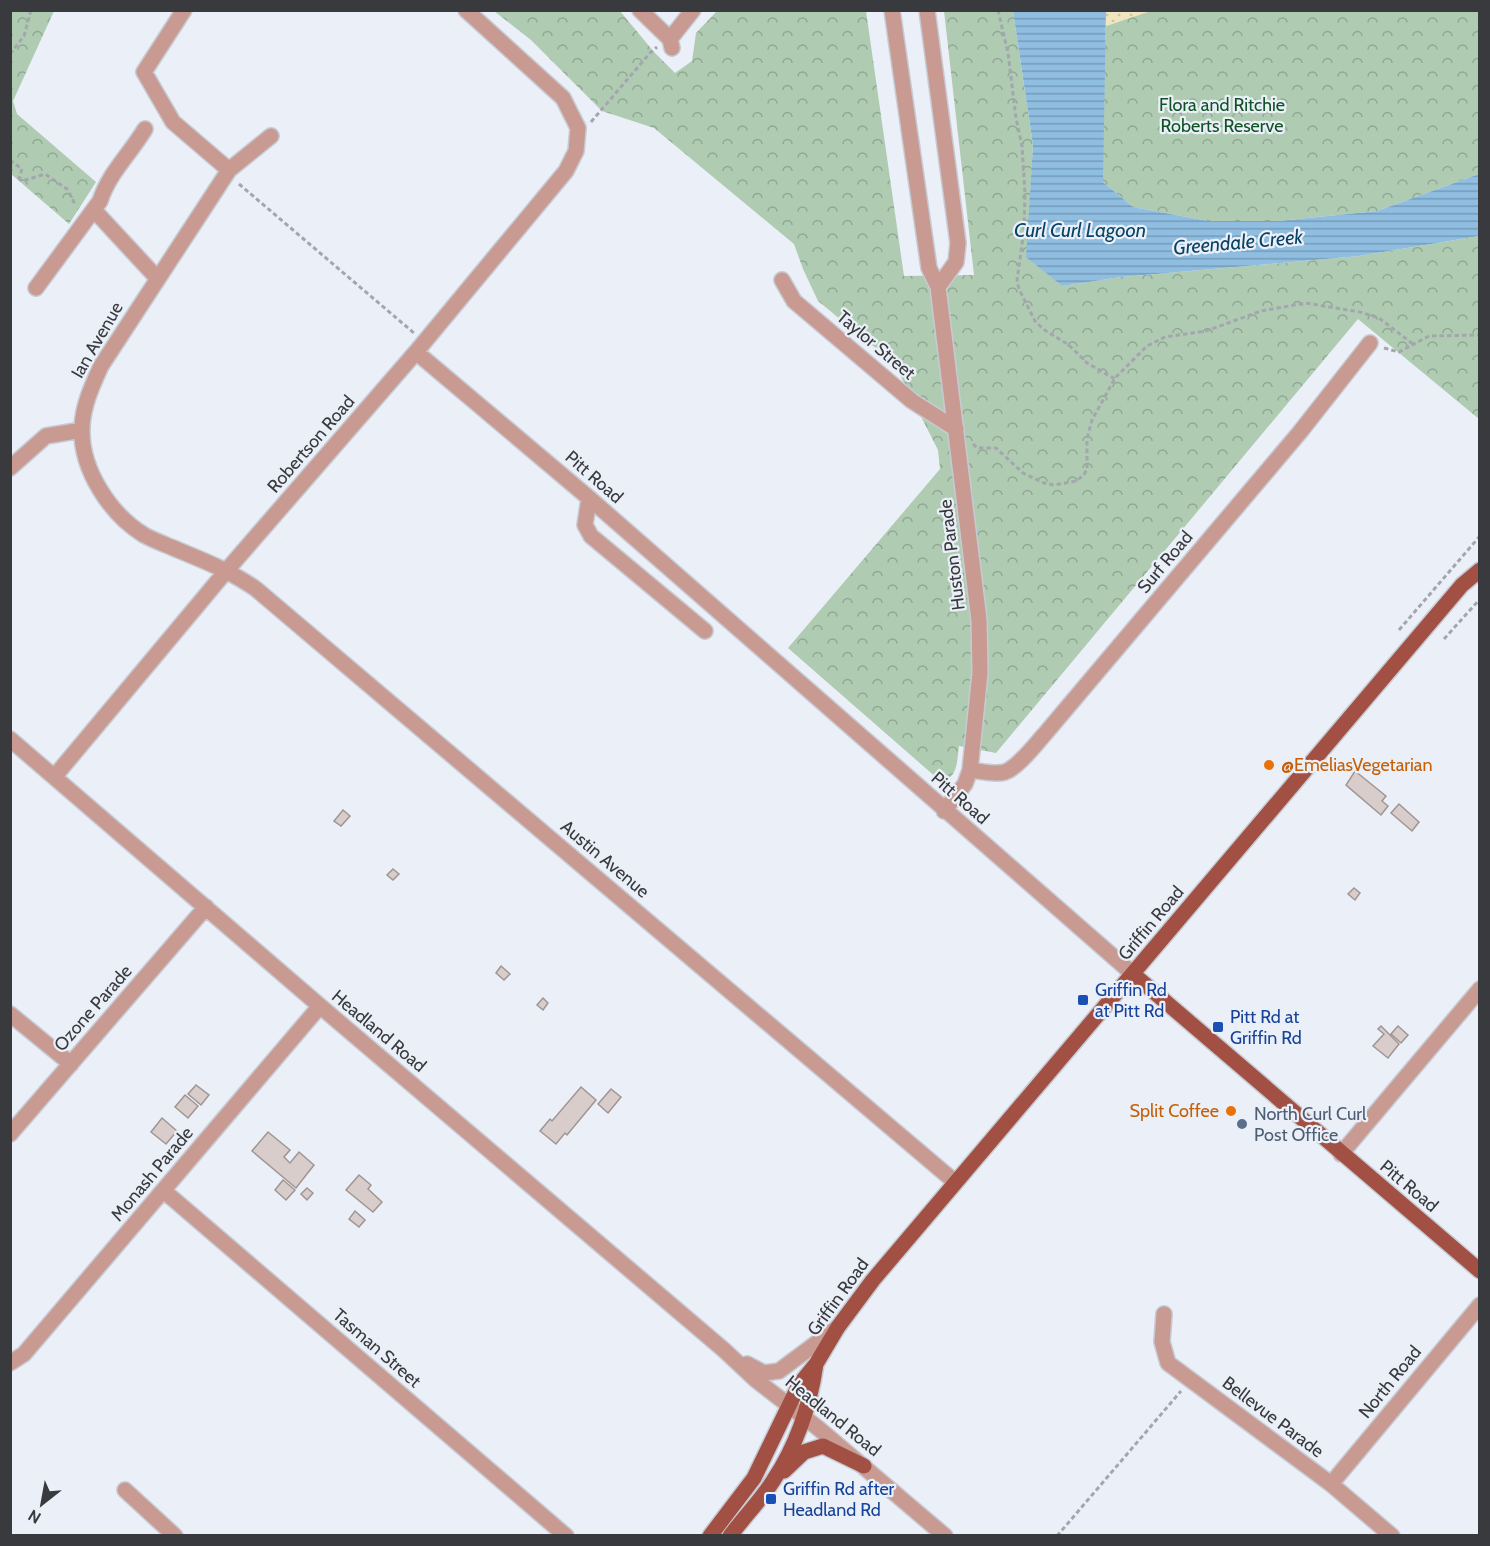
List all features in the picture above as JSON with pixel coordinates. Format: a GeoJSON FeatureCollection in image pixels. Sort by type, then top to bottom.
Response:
{"type":"FeatureCollection","features":[{"type":"Feature","properties":{"kind":"main road","name":"Griffin Road"},"geometry":{"type":"LineString","coordinates":[[710,1536],[754,1478],[799,1385],[873,1280],[1462,585],[1479,570]]}},
{"type":"Feature","properties":{"kind":"main road","name":"Pitt Road"},"geometry":{"type":"LineString","coordinates":[[1132,974],[1479,1271]]}},
{"type":"Feature","properties":{"kind":"main road","name":"Griffin Road"},"geometry":{"type":"LineString","coordinates":[[730,1536],[773,1481],[805,1418],[816,1364]]}},
{"type":"Feature","properties":{"kind":"main road"},"geometry":{"type":"LineString","coordinates":[[773,1481],[804,1452],[818,1446],[830,1448],[864,1467]]}},
{"type":"Feature","properties":{"kind":"street"},"geometry":{"type":"LineString","coordinates":[[184,10],[144,72],[173,122],[229,170]]}},
{"type":"Feature","properties":{"kind":"street"},"geometry":{"type":"LineString","coordinates":[[466,10],[563,98],[585,125]]}},
{"type":"Feature","properties":{"kind":"street"},"geometry":{"type":"LineString","coordinates":[[640,10],[671,44],[693,10]]}},
{"type":"Feature","properties":{"kind":"street","name":"Huston Parade"},"geometry":{"type":"LineString","coordinates":[[892,10],[929,268],[938,287],[981,647],[970,770],[965,784],[944,811]]}},
{"type":"Feature","properties":{"kind":"street"},"geometry":{"type":"LineString","coordinates":[[927,10],[958,243],[956,262],[938,287]]}},
{"type":"Feature","properties":{"kind":"street","name":"Robertson Road"},"geometry":{"type":"LineString","coordinates":[[55,776],[227,570],[420,347],[566,171],[585,125]]}},
{"type":"Feature","properties":{"kind":"street"},"geometry":{"type":"LineString","coordinates":[[36,288],[86,210],[132,150],[145,129]]}},
{"type":"Feature","properties":{"kind":"street","name":"Ian Avenue"},"geometry":{"type":"LineString","coordinates":[[227,570],[146,536],[128,524],[111,507],[98,488],[85,449],[82,430],[90,390],[101,366],[157,278],[229,170],[271,136]]}},
{"type":"Feature","properties":{"kind":"street"},"geometry":{"type":"LineString","coordinates":[[86,210],[157,278]]}},
{"type":"Feature","properties":{"kind":"street","name":"Taylor Street"},"geometry":{"type":"LineString","coordinates":[[782,280],[794,301],[912,401],[956,429]]}},
{"type":"Feature","properties":{"kind":"street","name":"Surf Road"},"geometry":{"type":"LineString","coordinates":[[970,770],[996,773],[1009,771],[1038,741],[1293,441],[1370,343]]}},
{"type":"Feature","properties":{"kind":"street","name":"Pitt Road"},"geometry":{"type":"LineString","coordinates":[[420,347],[944,811],[1132,974]]}},
{"type":"Feature","properties":{"kind":"street"},"geometry":{"type":"LineString","coordinates":[[10,468],[46,436],[82,430]]}},
{"type":"Feature","properties":{"kind":"street"},"geometry":{"type":"LineString","coordinates":[[589,498],[585,525],[591,536],[705,631]]}},
{"type":"Feature","properties":{"kind":"street","name":"Austin Avenue"},"geometry":{"type":"LineString","coordinates":[[227,570],[256,589],[955,1182]]}},
{"type":"Feature","properties":{"kind":"street","name":"Headland Road"},"geometry":{"type":"LineString","coordinates":[[10,739],[724,1350],[756,1380],[805,1418],[945,1536]]}},
{"type":"Feature","properties":{"kind":"street","name":"Ozone Parade"},"geometry":{"type":"LineString","coordinates":[[10,1134],[206,907]]}},
{"type":"Feature","properties":{"kind":"street"},"geometry":{"type":"LineString","coordinates":[[1341,1154],[1479,989]]}},
{"type":"Feature","properties":{"kind":"street","name":"Monash Parade"},"geometry":{"type":"LineString","coordinates":[[10,1363],[24,1354],[320,1006]]}},
{"type":"Feature","properties":{"kind":"street"},"geometry":{"type":"LineString","coordinates":[[10,1014],[71,1064]]}},
{"type":"Feature","properties":{"kind":"street","name":"Tasman Street"},"geometry":{"type":"LineString","coordinates":[[164,1191],[566,1536]]}},
{"type":"Feature","properties":{"kind":"street","name":"North Road"},"geometry":{"type":"LineString","coordinates":[[1331,1484],[1479,1305]]}},
{"type":"Feature","properties":{"kind":"street","name":"Bellevue Parade"},"geometry":{"type":"LineString","coordinates":[[1164,1314],[1162,1342],[1168,1363],[1331,1484],[1392,1536]]}},
{"type":"Feature","properties":{"kind":"street","name":"Headland Road"},"geometry":{"type":"LineString","coordinates":[[724,1350],[758,1371],[772,1373],[785,1367],[838,1327]]}},
{"type":"Feature","properties":{"kind":"street"},"geometry":{"type":"LineString","coordinates":[[125,1490],[175,1536]]}},
{"type":"Feature","properties":{"kind":"path"},"geometry":{"type":"LineString","coordinates":[[10,54],[24,36],[31,10]]}},
{"type":"Feature","properties":{"kind":"path"},"geometry":{"type":"LineString","coordinates":[[998,10],[1008,53],[1022,147],[1025,194],[1024,230],[1017,280],[1019,289],[1035,321],[1043,329],[1069,345],[1087,363],[1115,379]]}},
{"type":"Feature","properties":{"kind":"path"},"geometry":{"type":"LineString","coordinates":[[585,125],[650,53]]}},
{"type":"Feature","properties":{"kind":"path"},"geometry":{"type":"LineString","coordinates":[[10,160],[22,169],[19,178],[26,180],[45,174],[67,189],[86,210]]}},
{"type":"Feature","properties":{"kind":"path"},"geometry":{"type":"LineString","coordinates":[[229,170],[240,185],[420,347]]}},
{"type":"Feature","properties":{"kind":"path"},"geometry":{"type":"LineString","coordinates":[[977,448],[996,448],[1023,473],[1044,483],[1054,485],[1076,481],[1084,475],[1087,468],[1087,440],[1092,420],[1115,379],[1147,346],[1165,337],[1206,331],[1261,311],[1306,303],[1360,312],[1379,318],[1413,344]]}},
{"type":"Feature","properties":{"kind":"path"},"geometry":{"type":"LineString","coordinates":[[1370,343],[1399,352],[1429,336],[1479,335]]}},
{"type":"Feature","properties":{"kind":"path"},"geometry":{"type":"LineString","coordinates":[[1399,630],[1479,536]]}},
{"type":"Feature","properties":{"kind":"path"},"geometry":{"type":"LineString","coordinates":[[1444,639],[1479,599]]}},
{"type":"Feature","properties":{"kind":"path"},"geometry":{"type":"LineString","coordinates":[[1057,1536],[1191,1380]]}},
{"type":"Feature","properties":{"kind":"green space"},"geometry":{"type":"Polygon","coordinates":[[[11,10],[54,11],[13,101],[17,114],[96,182],[69,224],[11,174],[11,10]]]}},
{"type":"Feature","properties":{"kind":"green space","name":"Flora and Ritchie Roberts Reserve"},"geometry":{"type":"Polygon","coordinates":[[[1151,10],[1479,11],[1479,174],[1377,211],[1278,221],[1208,221],[1133,207],[1103,182],[1102,113],[1106,26],[1151,10]]]}},
{"type":"Feature","properties":{"kind":"green space"},"geometry":{"type":"Polygon","coordinates":[[[494,11],[620,11],[675,73],[692,61],[696,33],[717,11],[866,11],[904,276],[974,275],[944,11],[1013,11],[1033,145],[1027,257],[1062,286],[1122,277],[1359,256],[1479,236],[1479,419],[1358,319],[996,753],[959,746],[957,764],[953,774],[949,778],[938,779],[788,648],[940,469],[938,450],[894,363],[818,301],[794,244],[654,128],[602,111],[531,40],[494,11]]]}},
{"type":"Feature","properties":{"kind":"sand"},"geometry":{"type":"Polygon","coordinates":[[[1106,11],[1151,11],[1106,26],[1106,11]]]}},
{"type":"Feature","properties":{"kind":"water","name":"Curl Curl Lagoon"},"geometry":{"type":"Polygon","coordinates":[[[1013,11],[1106,11],[1103,182],[1133,207],[1208,221],[1278,221],[1377,211],[1479,174],[1479,236],[1359,256],[1122,277],[1062,286],[1026,257],[1033,145],[1013,11]]]}},
{"type":"Feature","properties":{"kind":"building"},"geometry":{"type":"Polygon","coordinates":[[[1355,771],[1386,796],[1382,801],[1388,806],[1381,815],[1346,785],[1355,771]]]}},
{"type":"Feature","properties":{"kind":"building"},"geometry":{"type":"Polygon","coordinates":[[[1399,804],[1419,822],[1412,831],[1391,813],[1399,804]]]}},
{"type":"Feature","properties":{"kind":"building"},"geometry":{"type":"Polygon","coordinates":[[[343,810],[350,816],[341,826],[334,821],[343,810]]]}},
{"type":"Feature","properties":{"kind":"building"},"geometry":{"type":"Polygon","coordinates":[[[393,869],[399,874],[393,880],[387,875],[393,869]]]}},
{"type":"Feature","properties":{"kind":"building"},"geometry":{"type":"Polygon","coordinates":[[[1354,888],[1360,893],[1355,900],[1348,894],[1354,888]]]}},
{"type":"Feature","properties":{"kind":"building"},"geometry":{"type":"Polygon","coordinates":[[[501,966],[510,974],[504,980],[496,973],[501,966]]]}},
{"type":"Feature","properties":{"kind":"building"},"geometry":{"type":"Polygon","coordinates":[[[543,998],[548,1003],[543,1010],[537,1005],[543,998]]]}},
{"type":"Feature","properties":{"kind":"building"},"geometry":{"type":"Polygon","coordinates":[[[1381,1026],[1399,1044],[1388,1058],[1373,1046],[1384,1034],[1378,1029],[1381,1026]]]}},
{"type":"Feature","properties":{"kind":"building"},"geometry":{"type":"Polygon","coordinates":[[[1398,1026],[1408,1035],[1401,1043],[1391,1034],[1398,1026]]]}},
{"type":"Feature","properties":{"kind":"building"},"geometry":{"type":"Polygon","coordinates":[[[196,1085],[209,1095],[201,1105],[188,1094],[196,1085]]]}},
{"type":"Feature","properties":{"kind":"building"},"geometry":{"type":"Polygon","coordinates":[[[581,1087],[596,1100],[567,1135],[565,1133],[556,1144],[540,1131],[550,1119],[552,1121],[581,1087]]]}},
{"type":"Feature","properties":{"kind":"building"},"geometry":{"type":"Polygon","coordinates":[[[611,1089],[621,1097],[608,1113],[598,1104],[611,1089]]]}},
{"type":"Feature","properties":{"kind":"building"},"geometry":{"type":"Polygon","coordinates":[[[185,1095],[198,1106],[188,1118],[175,1107],[185,1095]]]}},
{"type":"Feature","properties":{"kind":"building"},"geometry":{"type":"Polygon","coordinates":[[[162,1118],[177,1131],[166,1144],[151,1132],[162,1118]]]}},
{"type":"Feature","properties":{"kind":"building"},"geometry":{"type":"Polygon","coordinates":[[[268,1132],[290,1150],[284,1157],[290,1163],[299,1152],[314,1165],[296,1188],[252,1151],[268,1132]]]}},
{"type":"Feature","properties":{"kind":"building"},"geometry":{"type":"Polygon","coordinates":[[[359,1175],[371,1185],[368,1189],[382,1202],[373,1212],[346,1190],[359,1175]]]}},
{"type":"Feature","properties":{"kind":"building"},"geometry":{"type":"Polygon","coordinates":[[[283,1180],[295,1190],[286,1200],[275,1190],[283,1180]]]}},
{"type":"Feature","properties":{"kind":"building"},"geometry":{"type":"Polygon","coordinates":[[[307,1188],[313,1193],[307,1200],[301,1194],[307,1188]]]}},
{"type":"Feature","properties":{"kind":"building"},"geometry":{"type":"Polygon","coordinates":[[[355,1211],[365,1220],[359,1227],[349,1219],[355,1211]]]}},
{"type":"Feature","properties":{"kind":"place","name":"@EmeliasVegetarian"},"geometry":{"type":"Point","coordinates":[1269,765]}},
{"type":"Feature","properties":{"kind":"place","name":"Griffin Rd at Pitt Rd"},"geometry":{"type":"Point","coordinates":[1083,1000]}},
{"type":"Feature","properties":{"kind":"place","name":"Pitt Rd at Griffin Rd"},"geometry":{"type":"Point","coordinates":[1218,1027]}},
{"type":"Feature","properties":{"kind":"place","name":"Split Coffee"},"geometry":{"type":"Point","coordinates":[1231,1111]}},
{"type":"Feature","properties":{"kind":"place","name":"North Curl Curl Post Office"},"geometry":{"type":"Point","coordinates":[1242,1124]}},
{"type":"Feature","properties":{"kind":"place","name":"Griffin Rd after Headland Rd"},"geometry":{"type":"Point","coordinates":[771,1499]}},
{"type":"Feature","properties":{"kind":"water label","name":"Greendale Creek"},"geometry":{"type":"Point","coordinates":[1238,242]}}]}
